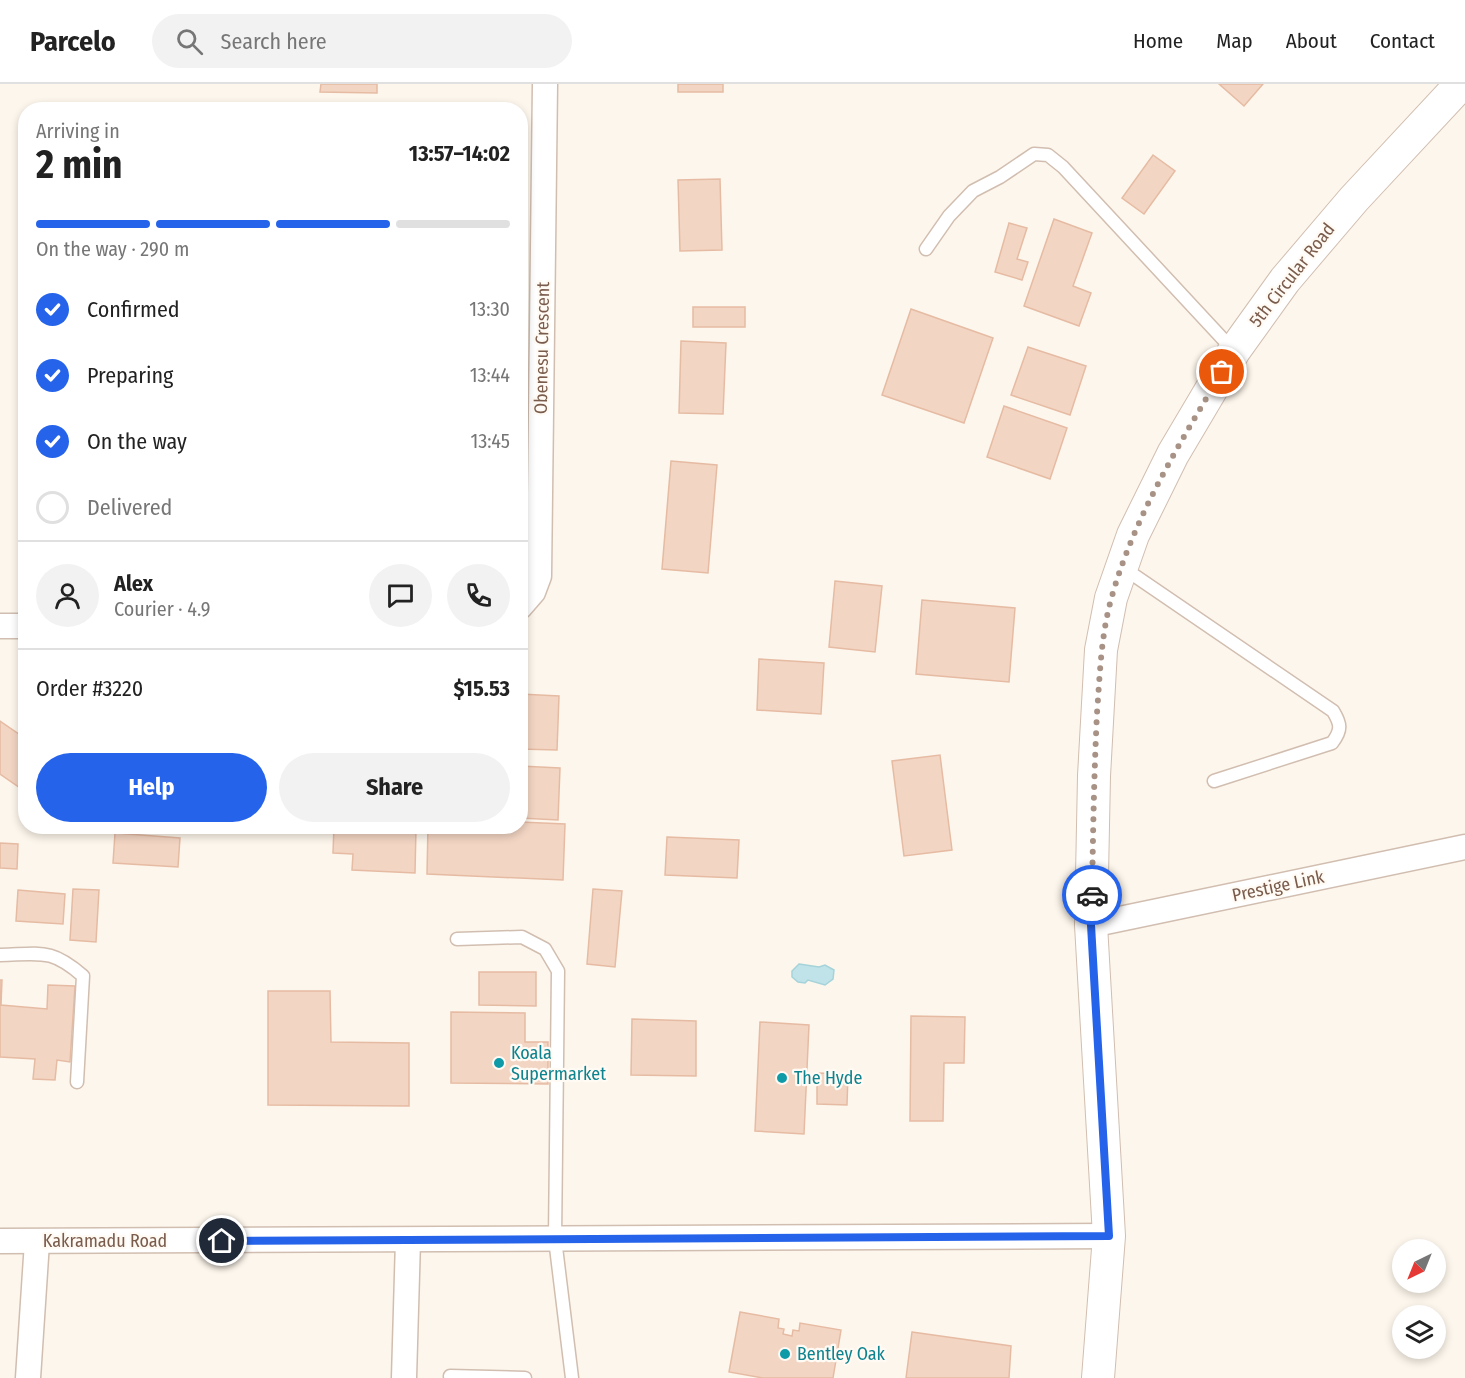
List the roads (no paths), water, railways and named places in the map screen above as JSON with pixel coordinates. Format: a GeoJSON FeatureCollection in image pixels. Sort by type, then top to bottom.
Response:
{"type":"FeatureCollection","features":[{"type":"Feature","properties":{"kind":"street","name":"Obenesu Crescent"},"geometry":{"type":"LineString","coordinates":[[528,598],[533,592],[539,576],[545,84]]}},
{"type":"Feature","properties":{"kind":"street","name":"5th Circular Road"},"geometry":{"type":"LineString","coordinates":[[1098,1378],[1109,1236],[1091,925],[1094,776],[1101,650],[1111,598],[1133,535],[1173,454],[1234,351],[1285,280],[1339,217],[1461,84]]}},
{"type":"Feature","properties":{"kind":"street"},"geometry":{"type":"LineString","coordinates":[[0,626],[18,626]]}},
{"type":"Feature","properties":{"kind":"street","name":"Prestige Link"},"geometry":{"type":"LineString","coordinates":[[1091,925],[1465,847]]}},
{"type":"Feature","properties":{"kind":"street","name":"Kakramadu Road"},"geometry":{"type":"LineString","coordinates":[[0,1241],[1109,1236]]}},
{"type":"Feature","properties":{"kind":"street"},"geometry":{"type":"LineString","coordinates":[[404,1378],[408,1240]]}},
{"type":"Feature","properties":{"kind":"street"},"geometry":{"type":"LineString","coordinates":[[28,1378],[37,1242]]}},
{"type":"Feature","properties":{"kind":"lane"},"geometry":{"type":"LineString","coordinates":[[926,249],[949,216],[973,191],[1000,177],[1034,154],[1048,155],[1063,167],[1234,351]]}},
{"type":"Feature","properties":{"kind":"lane"},"geometry":{"type":"LineString","coordinates":[[1121,567],[1333,711],[1340,722],[1340,733],[1332,743],[1214,781]]}},
{"type":"Feature","properties":{"kind":"lane"},"geometry":{"type":"LineString","coordinates":[[457,939],[522,937],[545,949],[558,971],[555,1239],[572,1378]]}},
{"type":"Feature","properties":{"kind":"lane"},"geometry":{"type":"LineString","coordinates":[[0,955],[50,954],[66,962],[83,976],[77,1082]]}},
{"type":"Feature","properties":{"kind":"lane"},"geometry":{"type":"LineString","coordinates":[[450,1376],[525,1378]]}},
{"type":"Feature","properties":{"kind":"water"},"geometry":{"type":"Polygon","coordinates":[[[799,964],[819,967],[825,965],[834,970],[833,979],[825,985],[808,980],[805,983],[798,982],[792,977],[792,971],[799,964]]]}},
{"type":"Feature","properties":{"kind":"place","name":"Koala Supermarket"},"geometry":{"type":"Point","coordinates":[499,1063]}},
{"type":"Feature","properties":{"kind":"place","name":"The Hyde"},"geometry":{"type":"Point","coordinates":[782,1078]}},
{"type":"Feature","properties":{"kind":"place","name":"Bentley Oak"},"geometry":{"type":"Point","coordinates":[785,1354]}}]}
